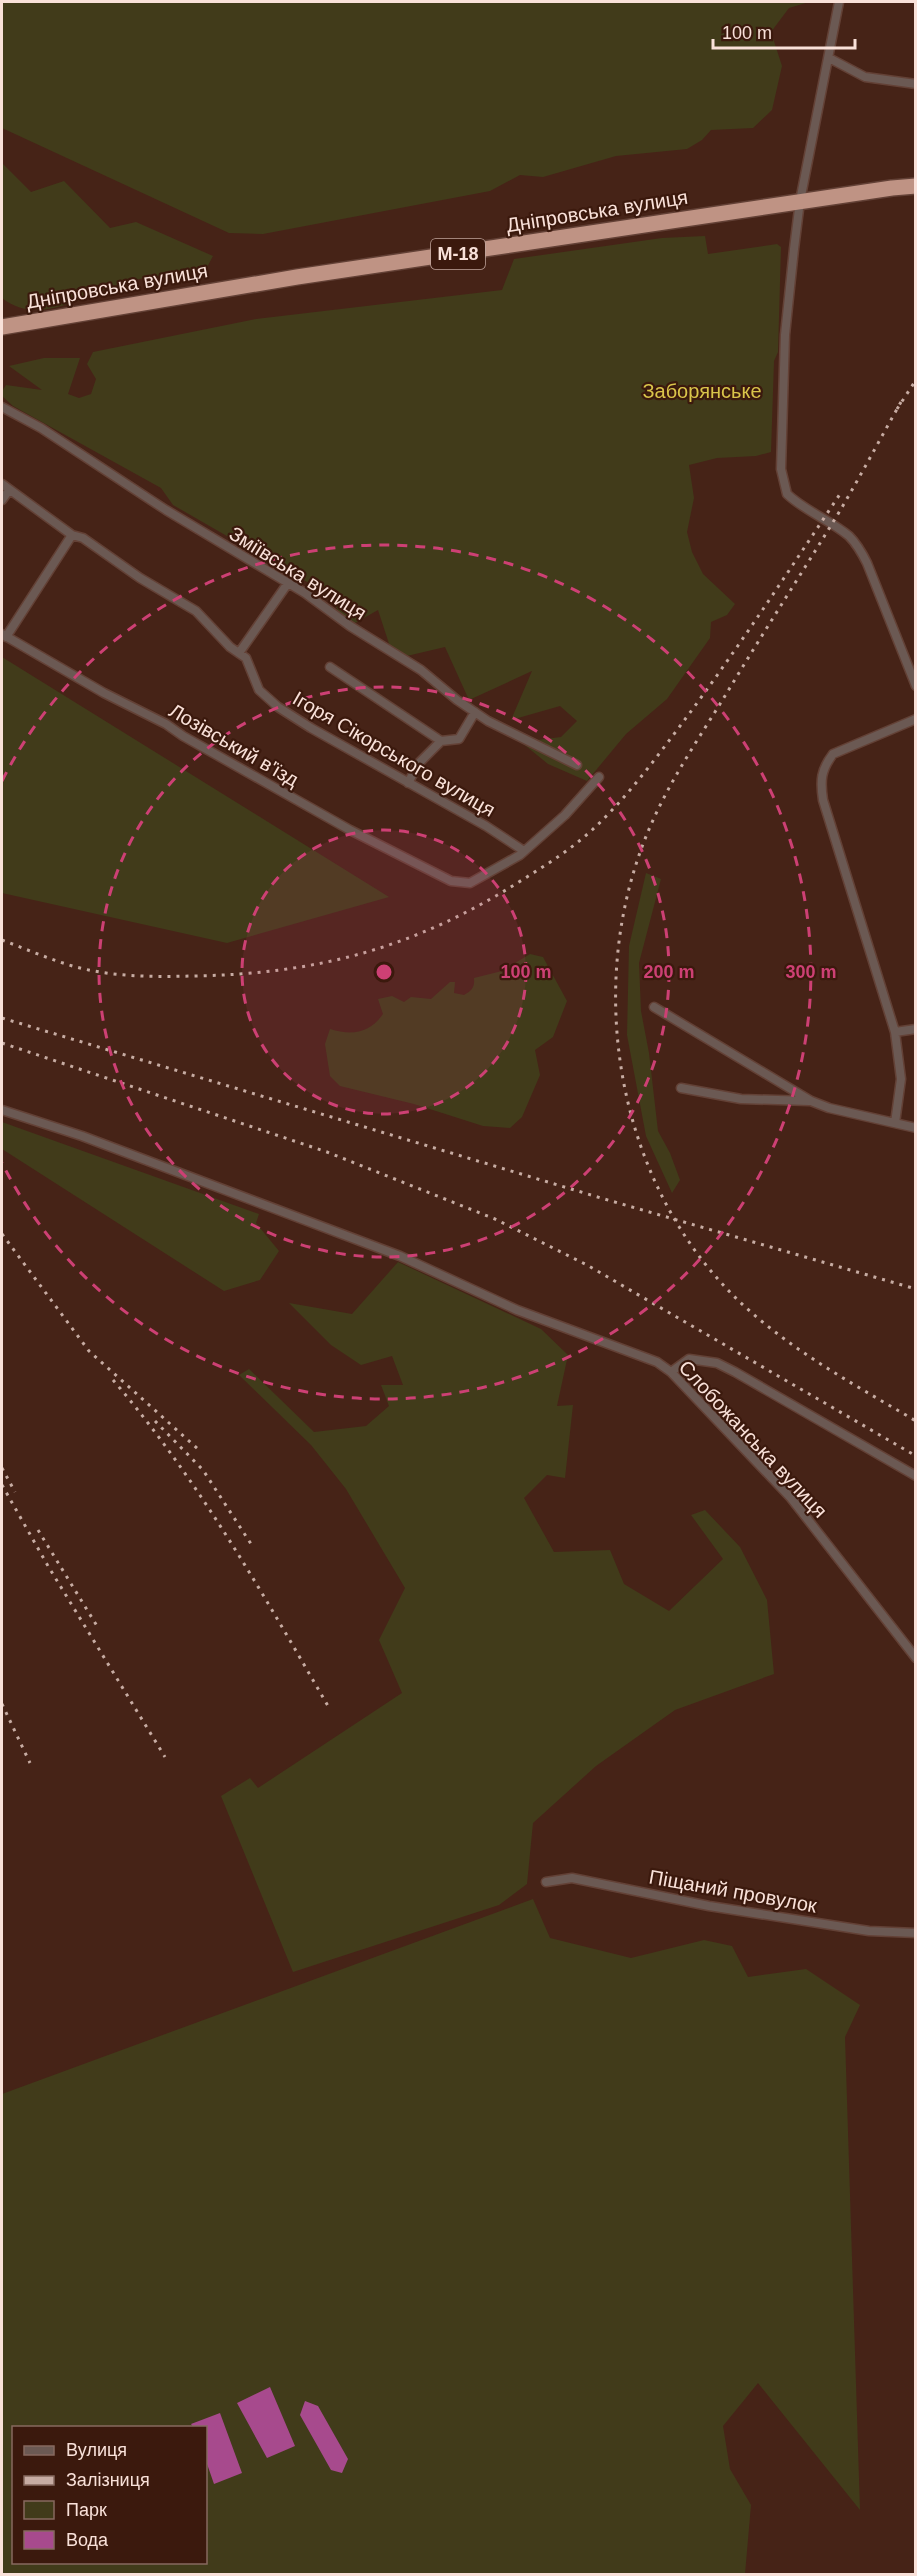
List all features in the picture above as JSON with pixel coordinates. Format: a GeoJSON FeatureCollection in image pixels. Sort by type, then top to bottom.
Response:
{"type":"FeatureCollection","features":[{"type":"Feature","properties":{"kind":"highway","name":"Дніпровська вулиця"},"geometry":{"type":"LineString","coordinates":[[2,327],[297,277],[800,201],[915,186]]}},
{"type":"Feature","properties":{"kind":"street"},"geometry":{"type":"LineString","coordinates":[[838,2],[800,201],[785,335],[781,469],[787,494],[847,535],[857,545],[867,563],[915,686]]}},
{"type":"Feature","properties":{"kind":"street"},"geometry":{"type":"LineString","coordinates":[[829,58],[864,77],[915,84]]}},
{"type":"Feature","properties":{"kind":"street","name":"Зміївська вулиця"},"geometry":{"type":"LineString","coordinates":[[2,407],[41,428],[166,510],[288,583],[421,670],[475,712],[577,765]]}},
{"type":"Feature","properties":{"kind":"street"},"geometry":{"type":"LineString","coordinates":[[2,500],[5,487]]}},
{"type":"Feature","properties":{"kind":"street","name":"Ігоря Сікорського вулиця"},"geometry":{"type":"LineString","coordinates":[[5,487],[72,535],[83,538],[140,578],[196,611],[218,635],[246,658],[259,690],[269,699],[311,728],[486,826],[524,851]]}},
{"type":"Feature","properties":{"kind":"street"},"geometry":{"type":"LineString","coordinates":[[4,636],[72,535]]}},
{"type":"Feature","properties":{"kind":"street"},"geometry":{"type":"LineString","coordinates":[[239,653],[288,583]]}},
{"type":"Feature","properties":{"kind":"street","name":"Лозівський в'їзд"},"geometry":{"type":"LineString","coordinates":[[4,636],[104,693],[166,724],[183,736],[350,830],[451,881],[470,883],[524,851]]}},
{"type":"Feature","properties":{"kind":"street"},"geometry":{"type":"LineString","coordinates":[[330,667],[441,741]]}},
{"type":"Feature","properties":{"kind":"street"},"geometry":{"type":"LineString","coordinates":[[408,783],[418,763],[441,741],[459,739],[475,712]]}},
{"type":"Feature","properties":{"kind":"street"},"geometry":{"type":"LineString","coordinates":[[895,1123],[901,1079],[895,1032],[823,800],[820,778],[833,754],[915,719]]}},
{"type":"Feature","properties":{"kind":"street"},"geometry":{"type":"LineString","coordinates":[[524,851],[565,815],[599,777]]}},
{"type":"Feature","properties":{"kind":"street"},"geometry":{"type":"LineString","coordinates":[[654,1007],[811,1101],[829,1108],[915,1128]]}},
{"type":"Feature","properties":{"kind":"street"},"geometry":{"type":"LineString","coordinates":[[895,1032],[915,1029]]}},
{"type":"Feature","properties":{"kind":"street"},"geometry":{"type":"LineString","coordinates":[[681,1088],[741,1099],[811,1101]]}},
{"type":"Feature","properties":{"kind":"street","name":"Слобожанська вулиця"},"geometry":{"type":"LineString","coordinates":[[2,1110],[82,1136],[400,1256],[517,1310],[657,1362],[671,1372],[791,1498],[915,1658]]}},
{"type":"Feature","properties":{"kind":"street"},"geometry":{"type":"LineString","coordinates":[[671,1372],[689,1359],[717,1364],[735,1372],[915,1476]]}},
{"type":"Feature","properties":{"kind":"street","name":"Піщаний провулок"},"geometry":{"type":"LineString","coordinates":[[546,1882],[572,1878],[709,1906],[869,1931],[915,1933]]}},
{"type":"Feature","properties":{"kind":"green space"},"geometry":{"type":"Polygon","coordinates":[[[2,2],[809,2],[789,8],[771,32],[782,66],[772,110],[753,128],[711,130],[702,140],[687,149],[616,156],[543,177],[520,175],[490,191],[263,234],[229,233],[2,128],[2,2]]]}},
{"type":"Feature","properties":{"kind":"green space"},"geometry":{"type":"Polygon","coordinates":[[[2,163],[31,192],[64,181],[110,228],[136,222],[213,256],[205,271],[136,280],[48,309],[32,310],[17,306],[2,298],[2,163]]]}},
{"type":"Feature","properties":{"kind":"green space","name":"Заборянське"},"geometry":{"type":"Polygon","coordinates":[[[705,236],[708,254],[777,244],[781,247],[778,352],[774,361],[771,452],[756,456],[717,458],[689,465],[694,498],[687,532],[692,552],[703,574],[735,604],[727,615],[711,622],[710,638],[667,699],[626,734],[587,781],[548,764],[521,742],[561,737],[577,721],[560,706],[511,720],[532,671],[469,700],[445,647],[394,659],[378,610],[348,627],[328,594],[173,505],[161,488],[13,406],[2,396],[6,385],[42,390],[9,366],[44,358],[80,358],[68,394],[79,398],[91,394],[96,379],[87,364],[93,352],[256,319],[502,290],[514,259],[662,238],[705,236]]]}},
{"type":"Feature","properties":{"kind":"green space"},"geometry":{"type":"Polygon","coordinates":[[[2,657],[389,897],[227,943],[2,893],[2,657]]]}},
{"type":"Feature","properties":{"kind":"green space"},"geometry":{"type":"Polygon","coordinates":[[[646,873],[661,879],[639,963],[641,1011],[649,1053],[658,1131],[670,1153],[680,1180],[672,1193],[646,1136],[627,1035],[629,946],[646,873]]]}},
{"type":"Feature","properties":{"kind":"green space"},"geometry":{"type":"Polygon","coordinates":[[[530,954],[543,957],[567,1001],[553,1037],[535,1050],[540,1075],[522,1117],[510,1128],[483,1126],[414,1104],[340,1086],[330,1076],[325,1044],[330,1029],[353,1032],[366,1029],[383,1014],[378,999],[392,996],[404,1002],[411,997],[431,999],[450,982],[455,982],[454,993],[464,995],[472,988],[474,978],[502,971],[530,954]]]}},
{"type":"Feature","properties":{"kind":"green space"},"geometry":{"type":"Polygon","coordinates":[[[2,1122],[259,1214],[256,1223],[279,1251],[260,1280],[224,1291],[2,1149],[2,1122]]]}},
{"type":"Feature","properties":{"kind":"green space"},"geometry":{"type":"Polygon","coordinates":[[[398,1262],[541,1329],[568,1355],[557,1406],[573,1405],[565,1478],[547,1475],[524,1498],[554,1552],[610,1550],[624,1584],[669,1611],[723,1559],[691,1515],[705,1510],[740,1547],[767,1600],[774,1674],[675,1710],[596,1766],[533,1823],[527,1884],[499,1905],[293,1972],[221,1796],[250,1778],[258,1788],[402,1693],[379,1640],[405,1588],[346,1489],[311,1445],[239,1375],[249,1369],[314,1432],[366,1426],[389,1406],[381,1385],[403,1385],[392,1356],[361,1365],[331,1345],[289,1303],[352,1314],[398,1262]]]}},
{"type":"Feature","properties":{"kind":"green space"},"geometry":{"type":"Polygon","coordinates":[[[533,1899],[550,1938],[631,1958],[704,1940],[732,1946],[748,1977],[806,1969],[860,2005],[845,2037],[860,2510],[758,2383],[723,2426],[730,2469],[751,2505],[745,2574],[2,2574],[2,2094],[533,1899]]]}},
{"type":"Feature","properties":{"kind":"water"},"geometry":{"type":"Polygon","coordinates":[[[270,2387],[295,2446],[267,2458],[237,2403],[270,2387]]]}},
{"type":"Feature","properties":{"kind":"water"},"geometry":{"type":"Polygon","coordinates":[[[305,2401],[318,2406],[348,2459],[342,2473],[331,2470],[300,2415],[305,2401]]]}},
{"type":"Feature","properties":{"kind":"water"},"geometry":{"type":"Polygon","coordinates":[[[220,2413],[242,2473],[214,2484],[207,2464],[207,2426],[192,2426],[191,2424],[220,2413]]]}},
{"type":"Feature","properties":{"kind":"railway"},"geometry":{"type":"LineString","coordinates":[[897,409],[916,380]]}},
{"type":"Feature","properties":{"kind":"railway"},"geometry":{"type":"LineString","coordinates":[[901,402],[838,514],[689,753],[654,818],[631,881],[618,947],[616,1014],[624,1082],[641,1147],[668,1208],[705,1264],[752,1313],[771,1329],[831,1371],[916,1421]]}},
{"type":"Feature","properties":{"kind":"railway"},"geometry":{"type":"LineString","coordinates":[[2,940],[48,958],[105,973],[134,976],[238,974],[282,970],[364,953],[404,940],[482,904],[575,845],[605,818],[630,790],[729,659],[842,491]]}},
{"type":"Feature","properties":{"kind":"railway"},"geometry":{"type":"LineString","coordinates":[[2,1018],[601,1198],[916,1289]]}},
{"type":"Feature","properties":{"kind":"railway"},"geometry":{"type":"LineString","coordinates":[[2,1043],[327,1152],[495,1219],[587,1265],[916,1456]]}},
{"type":"Feature","properties":{"kind":"railway"},"geometry":{"type":"LineString","coordinates":[[2,1234],[89,1351],[198,1449]]}},
{"type":"Feature","properties":{"kind":"railway"},"geometry":{"type":"LineString","coordinates":[[113,1380],[144,1418],[201,1497],[254,1580],[328,1706]]}},
{"type":"Feature","properties":{"kind":"railway"},"geometry":{"type":"LineString","coordinates":[[155,1421],[203,1470],[253,1547]]}},
{"type":"Feature","properties":{"kind":"railway"},"geometry":{"type":"LineString","coordinates":[[2,1468],[15,1492]]}},
{"type":"Feature","properties":{"kind":"railway"},"geometry":{"type":"LineString","coordinates":[[2,1485],[48,1566],[165,1757]]}},
{"type":"Feature","properties":{"kind":"railway"},"geometry":{"type":"LineString","coordinates":[[38,1530],[97,1626]]}},
{"type":"Feature","properties":{"kind":"railway"},"geometry":{"type":"LineString","coordinates":[[2,1704],[30,1763]]}}]}
